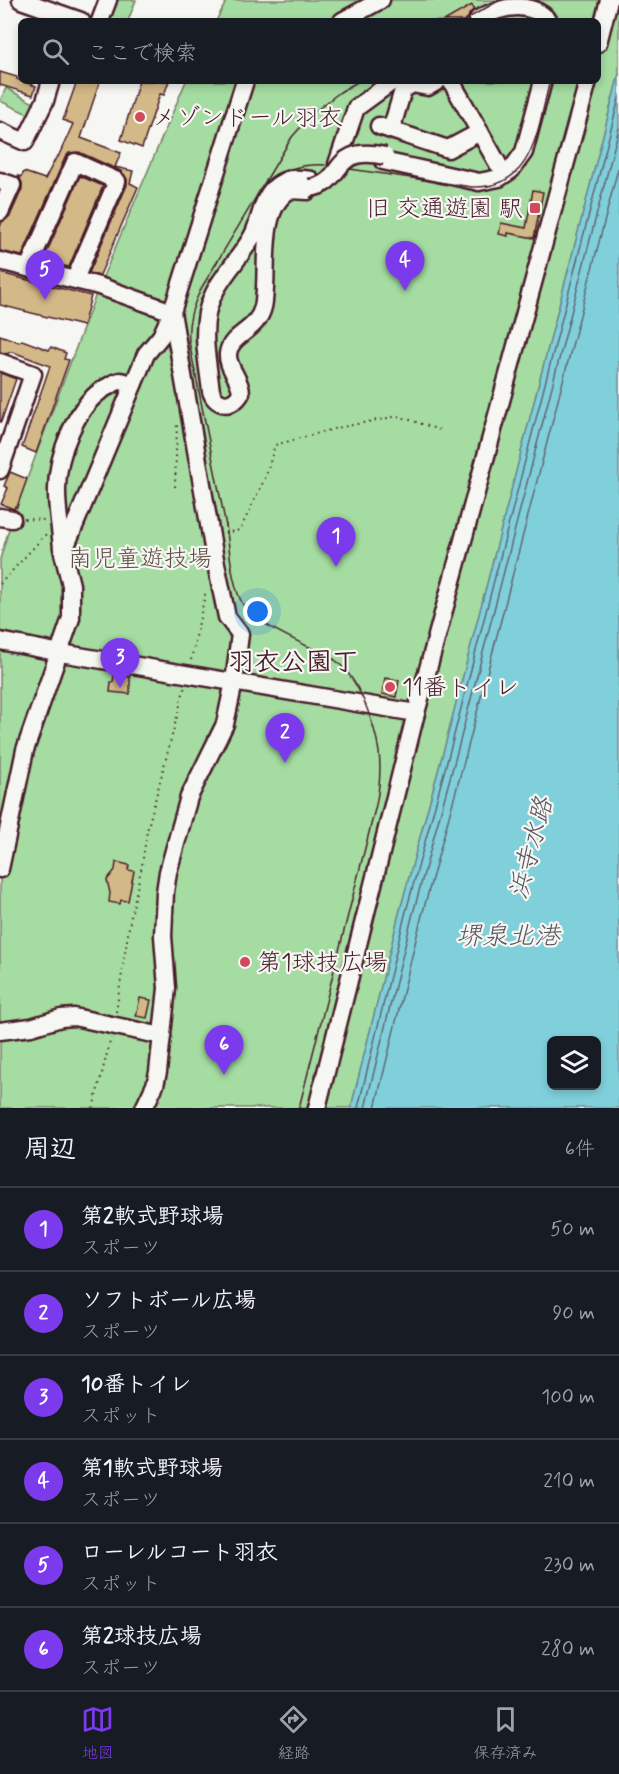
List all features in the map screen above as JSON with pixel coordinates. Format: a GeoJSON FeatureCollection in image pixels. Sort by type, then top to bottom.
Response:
{"type":"FeatureCollection","features":[{"type":"Feature","properties":{"kind":"street"},"geometry":{"type":"LineString","coordinates":[[21,0],[70,18]]}},
{"type":"Feature","properties":{"kind":"street"},"geometry":{"type":"LineString","coordinates":[[101,18],[108,0]]}},
{"type":"Feature","properties":{"kind":"street"},"geometry":{"type":"LineString","coordinates":[[601,31],[609,0]]}},
{"type":"Feature","properties":{"kind":"street"},"geometry":{"type":"LineString","coordinates":[[347,18],[373,2]]}},
{"type":"Feature","properties":{"kind":"street"},"geometry":{"type":"LineString","coordinates":[[486,18],[502,6],[519,2],[531,4],[546,18]]}},
{"type":"Feature","properties":{"kind":"street"},"geometry":{"type":"LineString","coordinates":[[500,18],[516,8]]}},
{"type":"Feature","properties":{"kind":"street"},"geometry":{"type":"LineString","coordinates":[[488,18],[516,8],[528,10],[539,18]]}},
{"type":"Feature","properties":{"kind":"street"},"geometry":{"type":"LineString","coordinates":[[0,130],[25,142],[45,101],[50,84]]}},
{"type":"Feature","properties":{"kind":"street"},"geometry":{"type":"LineString","coordinates":[[63,553],[146,354],[160,336],[172,312],[243,84]]}},
{"type":"Feature","properties":{"kind":"street"},"geometry":{"type":"LineString","coordinates":[[378,84],[360,97],[352,110],[335,164],[309,186],[290,190],[278,201],[265,246],[261,313],[253,326],[234,340],[229,352],[229,361],[240,383],[241,393],[231,404],[218,402],[213,398],[211,391],[205,344],[207,315],[215,288],[248,243],[272,189],[291,178],[309,186],[318,190],[353,159],[384,158],[474,175],[491,174],[505,167],[516,156],[536,84]]}},
{"type":"Feature","properties":{"kind":"street"},"geometry":{"type":"LineString","coordinates":[[352,110],[389,84]]}},
{"type":"Feature","properties":{"kind":"street"},"geometry":{"type":"LineString","coordinates":[[433,84],[428,87],[412,84],[403,90],[385,128],[448,149],[480,132]]}},
{"type":"Feature","properties":{"kind":"street"},"geometry":{"type":"LineString","coordinates":[[454,84],[498,164]]}},
{"type":"Feature","properties":{"kind":"street"},"geometry":{"type":"LineString","coordinates":[[384,158],[479,182],[499,178],[512,170],[524,152],[542,84]]}},
{"type":"Feature","properties":{"kind":"street"},"geometry":{"type":"LineString","coordinates":[[317,1108],[416,714],[587,84]]}},
{"type":"Feature","properties":{"kind":"street"},"geometry":{"type":"LineString","coordinates":[[28,268],[75,162],[117,182],[75,279]]}},
{"type":"Feature","properties":{"kind":"street"},"geometry":{"type":"LineString","coordinates":[[0,181],[12,185],[0,212]]}},
{"type":"Feature","properties":{"kind":"street"},"geometry":{"type":"LineString","coordinates":[[0,261],[99,286],[172,312]]}},
{"type":"Feature","properties":{"kind":"street"},"geometry":{"type":"LineString","coordinates":[[144,1108],[155,1085],[162,1036],[166,988],[163,936],[168,872],[189,797],[225,724],[234,682],[240,634],[227,617],[172,312]]}},
{"type":"Feature","properties":{"kind":"street"},"geometry":{"type":"LineString","coordinates":[[0,362],[33,374],[0,470]]}},
{"type":"Feature","properties":{"kind":"street"},"geometry":{"type":"LineString","coordinates":[[0,869],[26,750],[61,653],[71,618],[71,585],[63,553],[57,493],[59,467],[78,417],[86,404],[104,388],[119,381],[133,385]]}},
{"type":"Feature","properties":{"kind":"street"},"geometry":{"type":"LineString","coordinates":[[0,641],[416,714]]}},
{"type":"Feature","properties":{"kind":"street"},"geometry":{"type":"LineString","coordinates":[[0,1024],[32,1027],[61,1018],[74,1017],[162,1036]]}},
{"type":"Feature","properties":{"kind":"path"},"geometry":{"type":"LineString","coordinates":[[175,487],[177,416]]}},
{"type":"Feature","properties":{"kind":"path"},"geometry":{"type":"LineString","coordinates":[[211,537],[240,530],[266,476],[275,444],[337,428],[398,416],[440,430]]}},
{"type":"Feature","properties":{"kind":"path"},"geometry":{"type":"LineString","coordinates":[[6,518],[60,521]]}},
{"type":"Feature","properties":{"kind":"path"},"geometry":{"type":"LineString","coordinates":[[0,584],[60,521]]}},
{"type":"Feature","properties":{"kind":"path"},"geometry":{"type":"LineString","coordinates":[[93,1108],[114,1025],[147,831],[188,675],[207,588]]}},
{"type":"Feature","properties":{"kind":"green space"},"geometry":{"type":"Polygon","coordinates":[[[112,0],[136,0],[129,18],[107,18],[112,0]]]}},
{"type":"Feature","properties":{"kind":"green space","name":"南児童遊技場"},"geometry":{"type":"Polygon","coordinates":[[[227,0],[619,0],[619,74],[446,742],[399,914],[351,1108],[0,1108],[0,559],[12,519],[99,286],[185,84],[601,84],[601,18],[218,18],[227,0]]]}},
{"type":"Feature","properties":{"kind":"green space"},"geometry":{"type":"Polygon","coordinates":[[[6,88],[39,106],[34,117],[0,101],[6,88]]]}},
{"type":"Feature","properties":{"kind":"water","name":"堺泉北港"},"geometry":{"type":"Polygon","coordinates":[[[619,74],[619,1108],[351,1108],[399,914],[446,742],[619,74]]]}},
{"type":"Feature","properties":{"kind":"building"},"geometry":{"type":"Polygon","coordinates":[[[472,5],[474,9],[468,18],[449,18],[472,5]]]}},
{"type":"Feature","properties":{"kind":"building"},"geometry":{"type":"Polygon","coordinates":[[[0,72],[17,77],[18,84],[36,86],[33,95],[0,85],[0,72]]]}},
{"type":"Feature","properties":{"kind":"building"},"geometry":{"type":"Polygon","coordinates":[[[76,84],[99,84],[81,138],[121,153],[115,167],[133,171],[130,183],[138,187],[100,275],[89,273],[127,185],[127,179],[121,171],[79,152],[69,153],[65,158],[22,256],[0,251],[0,227],[2,222],[10,216],[22,189],[19,176],[21,177],[24,172],[45,179],[73,124],[63,120],[76,84]]]}},
{"type":"Feature","properties":{"kind":"building","name":"メゾンドール羽衣"},"geometry":{"type":"Polygon","coordinates":[[[138,84],[168,84],[164,95],[160,94],[142,148],[121,140],[138,84]]]}},
{"type":"Feature","properties":{"kind":"building"},"geometry":{"type":"Polygon","coordinates":[[[80,176],[103,186],[69,267],[43,261],[80,176]]]}},
{"type":"Feature","properties":{"kind":"building","name":"旧 交通遊園 駅"},"geometry":{"type":"Polygon","coordinates":[[[533,190],[543,192],[534,238],[508,233],[508,236],[499,234],[501,223],[526,228],[533,190]]]}},
{"type":"Feature","properties":{"kind":"building"},"geometry":{"type":"Polygon","coordinates":[[[0,273],[91,296],[83,326],[0,305],[0,273]]]}},
{"type":"Feature","properties":{"kind":"building"},"geometry":{"type":"Polygon","coordinates":[[[0,335],[49,350],[51,347],[66,353],[64,359],[69,360],[36,453],[22,447],[50,366],[13,352],[8,354],[0,352],[0,335]]]}},
{"type":"Feature","properties":{"kind":"building"},"geometry":{"type":"Polygon","coordinates":[[[0,373],[16,379],[1,422],[0,422],[0,373]]]}},
{"type":"Feature","properties":{"kind":"building"},"geometry":{"type":"Polygon","coordinates":[[[10,472],[27,479],[17,507],[15,506],[14,509],[1,504],[8,488],[4,486],[10,472]]]}},
{"type":"Feature","properties":{"kind":"building"},"geometry":{"type":"Polygon","coordinates":[[[114,675],[130,677],[130,694],[110,692],[114,675]]]}},
{"type":"Feature","properties":{"kind":"building","name":"11番トイレ"},"geometry":{"type":"Polygon","coordinates":[[[385,678],[399,680],[396,697],[382,694],[385,678]]]}},
{"type":"Feature","properties":{"kind":"building"},"geometry":{"type":"Polygon","coordinates":[[[116,862],[129,865],[128,870],[134,871],[128,901],[121,900],[120,904],[109,902],[110,893],[107,880],[115,870],[116,862]]]}},
{"type":"Feature","properties":{"kind":"building"},"geometry":{"type":"Polygon","coordinates":[[[140,998],[151,1000],[147,1018],[136,1016],[140,998]]]}},
{"type":"Feature","properties":{"kind":"tram line"},"geometry":{"type":"LineString","coordinates":[[468,18],[500,0]]}},
{"type":"Feature","properties":{"kind":"tram line"},"geometry":{"type":"LineString","coordinates":[[537,0],[550,8],[555,18]]}},
{"type":"Feature","properties":{"kind":"tram line"},"geometry":{"type":"LineString","coordinates":[[226,526],[189,342],[191,313],[202,287],[292,137],[313,113],[354,84]]}},
{"type":"Feature","properties":{"kind":"tram line"},"geometry":{"type":"LineString","coordinates":[[350,169],[472,187],[493,185],[509,178],[521,167],[530,152],[549,84]]}},
{"type":"Feature","properties":{"kind":"tram line"},"geometry":{"type":"LineString","coordinates":[[269,181],[295,168],[325,165]]}},
{"type":"Feature","properties":{"kind":"tram line"},"geometry":{"type":"LineString","coordinates":[[226,525],[236,589],[244,606],[260,621],[335,660],[344,669],[364,701],[374,728],[379,752],[380,777],[376,805],[299,1108]]}},
{"type":"Feature","properties":{"kind":"place","name":"メゾンドール羽衣"},"geometry":{"type":"Point","coordinates":[140,117]}},
{"type":"Feature","properties":{"kind":"place","name":"旧 交通遊園 駅"},"geometry":{"type":"Point","coordinates":[535,208]}},
{"type":"Feature","properties":{"kind":"place","name":"第1軟式野球場"},"geometry":{"type":"Point","coordinates":[405,291]}},
{"type":"Feature","properties":{"kind":"place","name":"ローレルコート羽衣"},"geometry":{"type":"Point","coordinates":[45,300]}},
{"type":"Feature","properties":{"kind":"place","name":"第2軟式野球場"},"geometry":{"type":"Point","coordinates":[336,567]}},
{"type":"Feature","properties":{"kind":"place","name":"11番トイレ"},"geometry":{"type":"Point","coordinates":[390,687]}},
{"type":"Feature","properties":{"kind":"place","name":"10番トイレ"},"geometry":{"type":"Point","coordinates":[120,688]}},
{"type":"Feature","properties":{"kind":"place","name":"ソフトボール広場"},"geometry":{"type":"Point","coordinates":[285,763]}},
{"type":"Feature","properties":{"kind":"place","name":"第1球技広場"},"geometry":{"type":"Point","coordinates":[245,962]}},
{"type":"Feature","properties":{"kind":"place","name":"第2球技広場"},"geometry":{"type":"Point","coordinates":[224,1075]}},
{"type":"Feature","properties":{"kind":"district","name":"羽衣公園丁"},"geometry":{"type":"Point","coordinates":[293,661]}},
{"type":"Feature","properties":{"kind":"water label","name":"浜寺水路"},"geometry":{"type":"Point","coordinates":[530,848]}}]}
